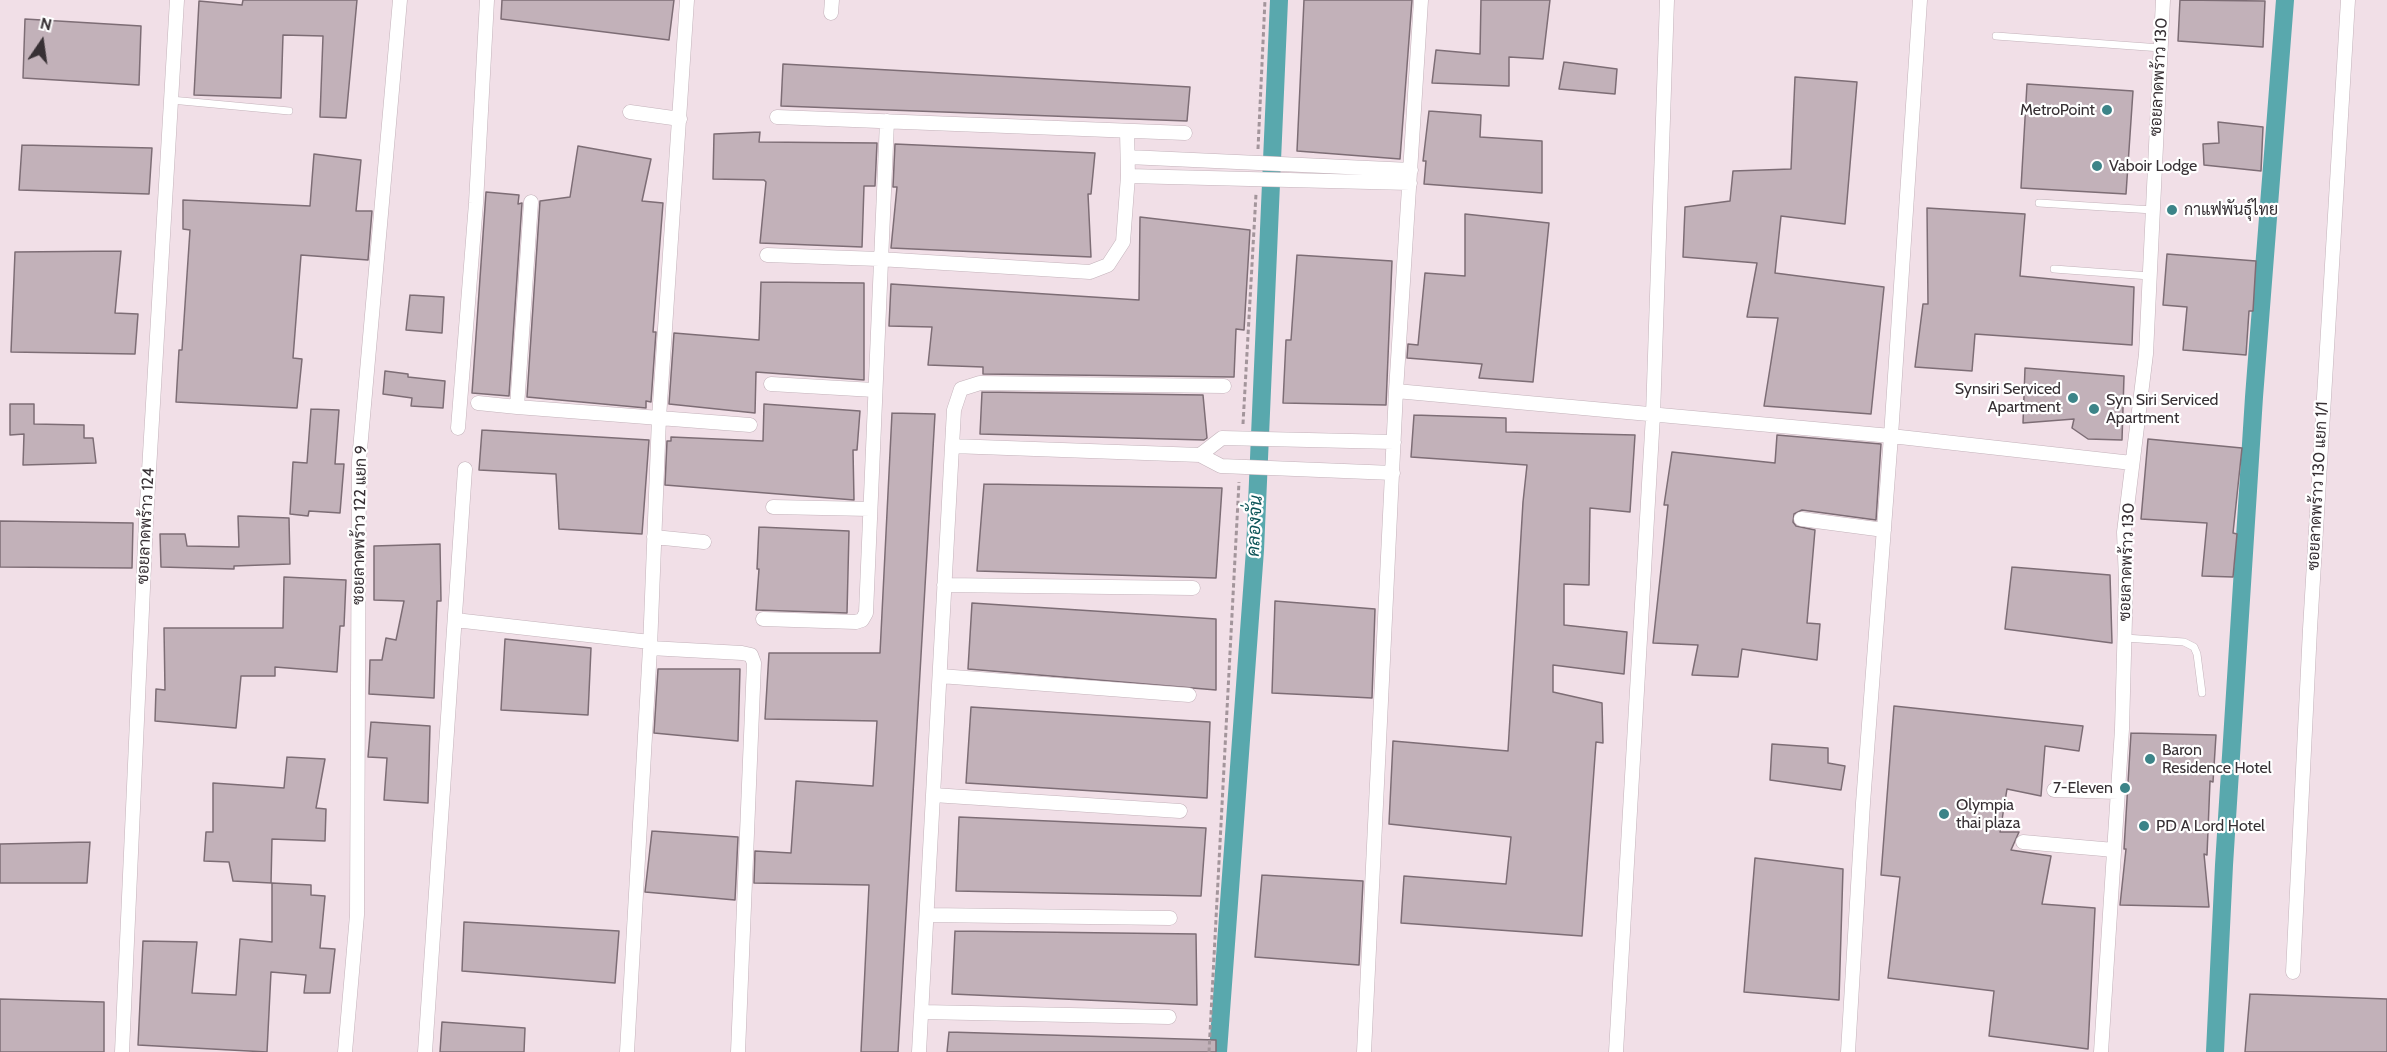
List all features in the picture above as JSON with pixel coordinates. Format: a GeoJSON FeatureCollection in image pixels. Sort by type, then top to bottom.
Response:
{"type":"FeatureCollection","features":[{"type":"Feature","properties":{"kind":"street","name":"ซอยลาดพร้าว 124"},"geometry":{"type":"LineString","coordinates":[[122,1052],[146,521],[177,0]]}},
{"type":"Feature","properties":{"kind":"street","name":"ซอยลาดพร้าว 122 แยก 9"},"geometry":{"type":"LineString","coordinates":[[345,1052],[357,915],[359,461],[400,0]]}},
{"type":"Feature","properties":{"kind":"street"},"geometry":{"type":"LineString","coordinates":[[458,428],[476,203],[487,0]]}},
{"type":"Feature","properties":{"kind":"street"},"geometry":{"type":"LineString","coordinates":[[627,1052],[650,645],[659,418],[687,0]]}},
{"type":"Feature","properties":{"kind":"street"},"geometry":{"type":"LineString","coordinates":[[1364,1052],[1396,391],[1421,0]]}},
{"type":"Feature","properties":{"kind":"street"},"geometry":{"type":"LineString","coordinates":[[1616,1052],[1653,415],[1667,0]]}},
{"type":"Feature","properties":{"kind":"street"},"geometry":{"type":"LineString","coordinates":[[1848,1052],[1863,803],[1891,436],[1920,0]]}},
{"type":"Feature","properties":{"kind":"street","name":"ซอยลาดพร้าว 130"},"geometry":{"type":"LineString","coordinates":[[2101,1052],[2118,792],[2126,580],[2124,532],[2146,354],[2163,0]]}},
{"type":"Feature","properties":{"kind":"street","name":"ซอยลาดพร้าว 130 แยก 1/1"},"geometry":{"type":"LineString","coordinates":[[2293,972],[2311,618],[2348,0]]}},
{"type":"Feature","properties":{"kind":"street"},"geometry":{"type":"LineString","coordinates":[[630,111],[680,119]]}},
{"type":"Feature","properties":{"kind":"street"},"geometry":{"type":"LineString","coordinates":[[777,117],[1185,133]]}},
{"type":"Feature","properties":{"kind":"street"},"geometry":{"type":"LineString","coordinates":[[763,620],[856,622],[862,620],[866,613],[879,259],[887,121]]}},
{"type":"Feature","properties":{"kind":"street"},"geometry":{"type":"LineString","coordinates":[[767,255],[879,259],[1090,272],[1108,265],[1123,242],[1128,176],[1128,131]]}},
{"type":"Feature","properties":{"kind":"street"},"geometry":{"type":"LineString","coordinates":[[1128,157],[1318,164],[1411,176]]}},
{"type":"Feature","properties":{"kind":"street"},"geometry":{"type":"LineString","coordinates":[[1250,162],[1252,179]]}},
{"type":"Feature","properties":{"kind":"street"},"geometry":{"type":"LineString","coordinates":[[1318,164],[1318,181]]}},
{"type":"Feature","properties":{"kind":"street"},"geometry":{"type":"LineString","coordinates":[[1128,176],[1318,181],[1411,176]]}},
{"type":"Feature","properties":{"kind":"street"},"geometry":{"type":"LineString","coordinates":[[517,407],[531,202]]}},
{"type":"Feature","properties":{"kind":"street"},"geometry":{"type":"LineString","coordinates":[[920,1052],[954,410],[961,389],[980,383],[1224,386]]}},
{"type":"Feature","properties":{"kind":"street"},"geometry":{"type":"LineString","coordinates":[[771,384],[874,390]]}},
{"type":"Feature","properties":{"kind":"street"},"geometry":{"type":"LineString","coordinates":[[1396,391],[1891,436],[2132,463]]}},
{"type":"Feature","properties":{"kind":"street"},"geometry":{"type":"LineString","coordinates":[[478,403],[750,424]]}},
{"type":"Feature","properties":{"kind":"street"},"geometry":{"type":"LineString","coordinates":[[1200,455],[1222,438],[1394,442]]}},
{"type":"Feature","properties":{"kind":"street"},"geometry":{"type":"LineString","coordinates":[[952,446],[1200,455],[1221,465],[1393,473]]}},
{"type":"Feature","properties":{"kind":"street"},"geometry":{"type":"LineString","coordinates":[[425,1052],[465,469]]}},
{"type":"Feature","properties":{"kind":"street"},"geometry":{"type":"LineString","coordinates":[[773,507],[870,509]]}},
{"type":"Feature","properties":{"kind":"street"},"geometry":{"type":"LineString","coordinates":[[1801,519],[1884,530]]}},
{"type":"Feature","properties":{"kind":"street"},"geometry":{"type":"LineString","coordinates":[[654,537],[704,542]]}},
{"type":"Feature","properties":{"kind":"street"},"geometry":{"type":"LineString","coordinates":[[945,585],[1193,588]]}},
{"type":"Feature","properties":{"kind":"street"},"geometry":{"type":"LineString","coordinates":[[455,620],[650,645],[751,655],[754,663],[738,1052]]}},
{"type":"Feature","properties":{"kind":"street"},"geometry":{"type":"LineString","coordinates":[[940,676],[1189,695]]}},
{"type":"Feature","properties":{"kind":"street"},"geometry":{"type":"LineString","coordinates":[[2054,790],[2118,792]]}},
{"type":"Feature","properties":{"kind":"street"},"geometry":{"type":"LineString","coordinates":[[933,795],[1180,811]]}},
{"type":"Feature","properties":{"kind":"street"},"geometry":{"type":"LineString","coordinates":[[2023,843],[2114,850]]}},
{"type":"Feature","properties":{"kind":"street"},"geometry":{"type":"LineString","coordinates":[[927,915],[1170,918]]}},
{"type":"Feature","properties":{"kind":"street"},"geometry":{"type":"LineString","coordinates":[[922,1012],[1169,1017]]}},
{"type":"Feature","properties":{"kind":"lane"},"geometry":{"type":"LineString","coordinates":[[1996,36],[2161,48]]}},
{"type":"Feature","properties":{"kind":"lane"},"geometry":{"type":"LineString","coordinates":[[171,100],[289,111]]}},
{"type":"Feature","properties":{"kind":"lane"},"geometry":{"type":"LineString","coordinates":[[2039,203],[2153,210]]}},
{"type":"Feature","properties":{"kind":"lane"},"geometry":{"type":"LineString","coordinates":[[2054,269],[2150,276]]}},
{"type":"Feature","properties":{"kind":"lane"},"geometry":{"type":"LineString","coordinates":[[2124,638],[2184,642],[2194,647],[2202,693]]}},
{"type":"Feature","properties":{"kind":"path"},"geometry":{"type":"LineString","coordinates":[[1250,162],[1261,120],[1265,0]]}},
{"type":"Feature","properties":{"kind":"path"},"geometry":{"type":"LineString","coordinates":[[1243,438],[1254,257],[1252,179]]}},
{"type":"Feature","properties":{"kind":"path"},"geometry":{"type":"LineString","coordinates":[[1209,1052],[1243,466]]}},
{"type":"Feature","properties":{"kind":"building"},"geometry":{"type":"Polygon","coordinates":[[[243,0],[357,0],[346,118],[320,117],[323,36],[283,35],[281,98],[194,95],[199,1],[242,5],[243,0]]]}},
{"type":"Feature","properties":{"kind":"building"},"geometry":{"type":"Polygon","coordinates":[[[502,0],[674,0],[669,40],[501,19],[502,0]]]}},
{"type":"Feature","properties":{"kind":"building"},"geometry":{"type":"Polygon","coordinates":[[[1304,0],[1412,0],[1400,159],[1297,151],[1304,0]]]}},
{"type":"Feature","properties":{"kind":"building"},"geometry":{"type":"Polygon","coordinates":[[[1481,0],[1550,0],[1543,59],[1509,57],[1509,86],[1432,83],[1436,50],[1480,54],[1481,0]]]}},
{"type":"Feature","properties":{"kind":"building"},"geometry":{"type":"Polygon","coordinates":[[[2180,0],[2265,1],[2263,47],[2178,41],[2180,0]]]}},
{"type":"Feature","properties":{"kind":"building"},"geometry":{"type":"Polygon","coordinates":[[[25,19],[141,26],[139,85],[23,78],[25,19]]]}},
{"type":"Feature","properties":{"kind":"building"},"geometry":{"type":"Polygon","coordinates":[[[1564,62],[1617,69],[1615,94],[1559,89],[1564,62]]]}},
{"type":"Feature","properties":{"kind":"building"},"geometry":{"type":"Polygon","coordinates":[[[783,64],[1190,87],[1187,121],[781,106],[783,64]]]}},
{"type":"Feature","properties":{"kind":"building"},"geometry":{"type":"Polygon","coordinates":[[[1795,77],[1857,82],[1845,224],[1781,216],[1775,273],[1884,287],[1871,414],[1764,406],[1778,318],[1747,317],[1757,263],[1683,257],[1685,207],[1730,201],[1733,171],[1791,169],[1795,77]]]}},
{"type":"Feature","properties":{"kind":"building"},"geometry":{"type":"Polygon","coordinates":[[[2027,84],[2133,91],[2126,194],[2021,188],[2027,84]]]}},
{"type":"Feature","properties":{"kind":"building"},"geometry":{"type":"Polygon","coordinates":[[[1429,111],[1481,115],[1480,137],[1542,141],[1542,193],[1424,184],[1426,161],[1423,161],[1429,111]]]}},
{"type":"Feature","properties":{"kind":"building"},"geometry":{"type":"Polygon","coordinates":[[[2218,122],[2263,127],[2261,171],[2204,165],[2203,144],[2219,143],[2218,122]]]}},
{"type":"Feature","properties":{"kind":"building"},"geometry":{"type":"Polygon","coordinates":[[[760,132],[759,142],[877,143],[875,186],[864,186],[862,247],[760,243],[766,182],[764,180],[713,179],[714,134],[760,132]]]}},
{"type":"Feature","properties":{"kind":"building"},"geometry":{"type":"Polygon","coordinates":[[[895,144],[1095,153],[1091,194],[1088,194],[1091,257],[891,248],[897,187],[893,187],[895,144]]]}},
{"type":"Feature","properties":{"kind":"building"},"geometry":{"type":"Polygon","coordinates":[[[22,145],[152,148],[149,194],[19,190],[22,145]]]}},
{"type":"Feature","properties":{"kind":"building"},"geometry":{"type":"Polygon","coordinates":[[[578,146],[651,159],[642,201],[663,203],[653,332],[656,332],[651,402],[646,401],[646,408],[527,397],[540,201],[570,197],[578,146]]]}},
{"type":"Feature","properties":{"kind":"building"},"geometry":{"type":"Polygon","coordinates":[[[314,154],[361,160],[356,211],[372,211],[368,260],[301,255],[293,358],[302,359],[297,408],[176,402],[190,230],[183,229],[183,200],[310,206],[314,154]]]}},
{"type":"Feature","properties":{"kind":"building"},"geometry":{"type":"Polygon","coordinates":[[[486,192],[519,195],[518,204],[522,203],[509,396],[472,393],[486,192]]]}},
{"type":"Feature","properties":{"kind":"building"},"geometry":{"type":"Polygon","coordinates":[[[1927,208],[2025,214],[2020,276],[2134,287],[2132,345],[1975,334],[1972,371],[1915,367],[1923,304],[1928,304],[1927,208]]]}},
{"type":"Feature","properties":{"kind":"building"},"geometry":{"type":"Polygon","coordinates":[[[1465,214],[1549,223],[1533,382],[1479,378],[1482,364],[1407,358],[1408,344],[1418,345],[1425,273],[1465,276],[1465,214]]]}},
{"type":"Feature","properties":{"kind":"building"},"geometry":{"type":"Polygon","coordinates":[[[1140,217],[1250,230],[1244,330],[1236,329],[1234,377],[983,374],[983,367],[928,365],[932,327],[889,326],[891,284],[1139,300],[1140,217]]]}},
{"type":"Feature","properties":{"kind":"building"},"geometry":{"type":"Polygon","coordinates":[[[121,251],[115,313],[138,314],[135,354],[11,352],[15,252],[121,251]]]}},
{"type":"Feature","properties":{"kind":"building"},"geometry":{"type":"Polygon","coordinates":[[[2167,254],[2256,261],[2253,311],[2249,311],[2246,355],[2183,350],[2187,307],[2163,305],[2167,254]]]}},
{"type":"Feature","properties":{"kind":"building"},"geometry":{"type":"Polygon","coordinates":[[[1297,255],[1392,261],[1386,405],[1283,403],[1286,340],[1291,340],[1297,255]]]}},
{"type":"Feature","properties":{"kind":"building"},"geometry":{"type":"Polygon","coordinates":[[[761,282],[864,283],[864,380],[756,372],[755,413],[669,404],[674,333],[759,340],[761,282]]]}},
{"type":"Feature","properties":{"kind":"building"},"geometry":{"type":"Polygon","coordinates":[[[410,295],[444,297],[442,333],[406,330],[410,295]]]}},
{"type":"Feature","properties":{"kind":"building","name":"Synsiri Serviced Apartment"},"geometry":{"type":"Polygon","coordinates":[[[2025,368],[2124,376],[2122,440],[2088,439],[2072,428],[2074,419],[2023,423],[2025,368]]]}},
{"type":"Feature","properties":{"kind":"building"},"geometry":{"type":"Polygon","coordinates":[[[385,371],[408,374],[408,377],[445,381],[443,408],[411,406],[412,398],[383,394],[385,371]]]}},
{"type":"Feature","properties":{"kind":"building"},"geometry":{"type":"Polygon","coordinates":[[[982,392],[1203,395],[1207,438],[1204,440],[980,434],[982,392]]]}},
{"type":"Feature","properties":{"kind":"building"},"geometry":{"type":"Polygon","coordinates":[[[10,404],[34,404],[34,424],[84,425],[84,438],[93,438],[96,463],[23,465],[24,434],[10,435],[10,404]]]}},
{"type":"Feature","properties":{"kind":"building"},"geometry":{"type":"Polygon","coordinates":[[[764,404],[860,411],[857,450],[853,450],[854,500],[665,485],[667,441],[671,441],[671,437],[763,441],[764,404]]]}},
{"type":"Feature","properties":{"kind":"building"},"geometry":{"type":"Polygon","coordinates":[[[311,409],[339,410],[335,464],[344,464],[340,513],[309,511],[308,516],[290,514],[293,462],[307,463],[311,409]]]}},
{"type":"Feature","properties":{"kind":"building"},"geometry":{"type":"Polygon","coordinates":[[[892,413],[935,414],[898,1052],[861,1052],[869,885],[754,883],[755,851],[791,853],[796,781],[873,786],[877,721],[765,719],[769,653],[880,653],[892,413]]]}},
{"type":"Feature","properties":{"kind":"building"},"geometry":{"type":"Polygon","coordinates":[[[1414,415],[1506,418],[1506,432],[1635,435],[1630,512],[1590,508],[1589,585],[1564,584],[1564,625],[1627,632],[1624,674],[1553,665],[1553,692],[1602,703],[1603,743],[1596,742],[1582,936],[1401,923],[1404,876],[1506,884],[1511,837],[1389,824],[1393,741],[1508,751],[1527,465],[1411,457],[1414,415]]]}},
{"type":"Feature","properties":{"kind":"building"},"geometry":{"type":"Polygon","coordinates":[[[482,430],[649,440],[642,534],[559,529],[556,474],[479,470],[482,430]]]}},
{"type":"Feature","properties":{"kind":"building"},"geometry":{"type":"Polygon","coordinates":[[[1777,435],[1881,444],[1876,520],[1802,510],[1794,514],[1793,522],[1796,526],[1815,530],[1807,623],[1820,624],[1817,660],[1742,649],[1738,677],[1692,675],[1698,645],[1653,643],[1668,505],[1664,505],[1672,452],[1775,463],[1777,435]]]}},
{"type":"Feature","properties":{"kind":"building"},"geometry":{"type":"Polygon","coordinates":[[[2148,439],[2242,448],[2233,533],[2237,534],[2233,577],[2202,576],[2207,523],[2141,519],[2148,439]]]}},
{"type":"Feature","properties":{"kind":"building"},"geometry":{"type":"Polygon","coordinates":[[[984,484],[1222,488],[1216,578],[977,571],[984,484]]]}},
{"type":"Feature","properties":{"kind":"building"},"geometry":{"type":"Polygon","coordinates":[[[238,516],[289,518],[290,564],[234,566],[234,569],[161,567],[160,534],[185,534],[187,546],[239,547],[238,516]]]}},
{"type":"Feature","properties":{"kind":"building"},"geometry":{"type":"Polygon","coordinates":[[[0,521],[133,523],[132,568],[0,567],[0,521]]]}},
{"type":"Feature","properties":{"kind":"building"},"geometry":{"type":"Polygon","coordinates":[[[759,527],[849,531],[847,613],[756,610],[759,527]]]}},
{"type":"Feature","properties":{"kind":"building"},"geometry":{"type":"Polygon","coordinates":[[[440,544],[441,601],[437,601],[434,698],[369,694],[370,660],[382,660],[386,638],[396,640],[404,601],[374,600],[374,546],[440,544]]]}},
{"type":"Feature","properties":{"kind":"building"},"geometry":{"type":"Polygon","coordinates":[[[2012,567],[2110,575],[2112,643],[2005,629],[2012,567]]]}},
{"type":"Feature","properties":{"kind":"building"},"geometry":{"type":"Polygon","coordinates":[[[284,577],[346,580],[344,626],[340,626],[337,672],[275,667],[275,676],[241,676],[236,728],[155,721],[156,689],[165,690],[164,628],[283,628],[284,577]]]}},
{"type":"Feature","properties":{"kind":"building"},"geometry":{"type":"Polygon","coordinates":[[[1275,601],[1375,609],[1372,698],[1272,693],[1275,601]]]}},
{"type":"Feature","properties":{"kind":"building"},"geometry":{"type":"Polygon","coordinates":[[[972,603],[1216,619],[1216,690],[968,669],[972,603]]]}},
{"type":"Feature","properties":{"kind":"building"},"geometry":{"type":"Polygon","coordinates":[[[505,639],[591,648],[588,715],[501,710],[505,639]]]}},
{"type":"Feature","properties":{"kind":"building"},"geometry":{"type":"Polygon","coordinates":[[[658,669],[740,669],[738,741],[654,733],[658,669]]]}},
{"type":"Feature","properties":{"kind":"building"},"geometry":{"type":"Polygon","coordinates":[[[1894,706],[2083,726],[2079,751],[2045,746],[2041,796],[2007,789],[2000,832],[2019,832],[2011,850],[2051,856],[2042,904],[2095,908],[2088,1049],[1989,1036],[1994,991],[1888,978],[1900,877],[1881,875],[1894,706]]]}},
{"type":"Feature","properties":{"kind":"building"},"geometry":{"type":"Polygon","coordinates":[[[971,707],[1210,722],[1207,798],[966,783],[971,707]]]}},
{"type":"Feature","properties":{"kind":"building"},"geometry":{"type":"Polygon","coordinates":[[[371,722],[430,726],[428,803],[384,800],[387,758],[368,757],[371,722]]]}},
{"type":"Feature","properties":{"kind":"building"},"geometry":{"type":"Polygon","coordinates":[[[2131,733],[2216,735],[2213,782],[2210,781],[2207,855],[2204,854],[2209,907],[2120,905],[2126,849],[2124,849],[2131,733]]]}},
{"type":"Feature","properties":{"kind":"building"},"geometry":{"type":"Polygon","coordinates":[[[1772,744],[1828,748],[1828,763],[1845,766],[1841,790],[1770,780],[1772,744]]]}},
{"type":"Feature","properties":{"kind":"building"},"geometry":{"type":"Polygon","coordinates":[[[287,757],[325,759],[316,808],[326,809],[325,841],[272,839],[271,883],[233,881],[229,862],[204,861],[206,832],[213,832],[213,783],[284,788],[287,757]]]}},
{"type":"Feature","properties":{"kind":"building"},"geometry":{"type":"Polygon","coordinates":[[[959,817],[1206,828],[1201,896],[956,891],[959,817]]]}},
{"type":"Feature","properties":{"kind":"building"},"geometry":{"type":"Polygon","coordinates":[[[652,831],[738,837],[735,900],[645,892],[652,831]]]}},
{"type":"Feature","properties":{"kind":"building"},"geometry":{"type":"Polygon","coordinates":[[[90,842],[87,883],[0,883],[0,844],[90,842]]]}},
{"type":"Feature","properties":{"kind":"building"},"geometry":{"type":"Polygon","coordinates":[[[1755,858],[1843,869],[1839,1000],[1744,992],[1755,858]]]}},
{"type":"Feature","properties":{"kind":"building"},"geometry":{"type":"Polygon","coordinates":[[[1262,875],[1363,881],[1359,965],[1255,957],[1262,875]]]}},
{"type":"Feature","properties":{"kind":"building"},"geometry":{"type":"Polygon","coordinates":[[[272,883],[311,885],[311,895],[325,896],[320,948],[335,949],[330,993],[304,993],[306,975],[271,972],[267,1052],[138,1045],[143,941],[197,942],[192,993],[236,995],[240,939],[272,942],[272,883]]]}},
{"type":"Feature","properties":{"kind":"building"},"geometry":{"type":"Polygon","coordinates":[[[464,922],[619,931],[615,983],[462,971],[464,922]]]}},
{"type":"Feature","properties":{"kind":"building"},"geometry":{"type":"Polygon","coordinates":[[[955,931],[1196,934],[1197,1005],[952,994],[955,931]]]}},
{"type":"Feature","properties":{"kind":"building"},"geometry":{"type":"Polygon","coordinates":[[[2250,994],[2387,999],[2387,1052],[2245,1052],[2250,994]]]}},
{"type":"Feature","properties":{"kind":"building"},"geometry":{"type":"Polygon","coordinates":[[[0,999],[104,1002],[104,1052],[0,1052],[0,999]]]}},
{"type":"Feature","properties":{"kind":"building"},"geometry":{"type":"Polygon","coordinates":[[[442,1022],[525,1028],[524,1052],[440,1052],[442,1022]]]}},
{"type":"Feature","properties":{"kind":"building"},"geometry":{"type":"Polygon","coordinates":[[[949,1032],[1216,1040],[1216,1052],[947,1052],[949,1032]]]}},
{"type":"Feature","properties":{"kind":"waterway","name":"คลองจั่น"},"geometry":{"type":"LineString","coordinates":[[1218,1052],[1255,550],[1279,0]]}},
{"type":"Feature","properties":{"kind":"waterway"},"geometry":{"type":"LineString","coordinates":[[2215,1052],[2224,865],[2254,397],[2285,0]]}},
{"type":"Feature","properties":{"kind":"place","name":"MetroPoint"},"geometry":{"type":"Point","coordinates":[2107,110]}},
{"type":"Feature","properties":{"kind":"place","name":"Vaboir Lodge"},"geometry":{"type":"Point","coordinates":[2097,166]}},
{"type":"Feature","properties":{"kind":"place","name":"กาแฟพันธุ์ไทย"},"geometry":{"type":"Point","coordinates":[2172,210]}},
{"type":"Feature","properties":{"kind":"place","name":"Synsiri Serviced Apartment"},"geometry":{"type":"Point","coordinates":[2073,398]}},
{"type":"Feature","properties":{"kind":"place","name":"Syn Siri Serviced Apartment"},"geometry":{"type":"Point","coordinates":[2094,409]}},
{"type":"Feature","properties":{"kind":"place","name":"Baron Residence Hotel"},"geometry":{"type":"Point","coordinates":[2150,759]}},
{"type":"Feature","properties":{"kind":"place","name":"7-Eleven"},"geometry":{"type":"Point","coordinates":[2125,788]}},
{"type":"Feature","properties":{"kind":"place","name":"Olympia thai plaza"},"geometry":{"type":"Point","coordinates":[1944,814]}},
{"type":"Feature","properties":{"kind":"place","name":"PD A Lord Hotel"},"geometry":{"type":"Point","coordinates":[2144,826]}}]}
